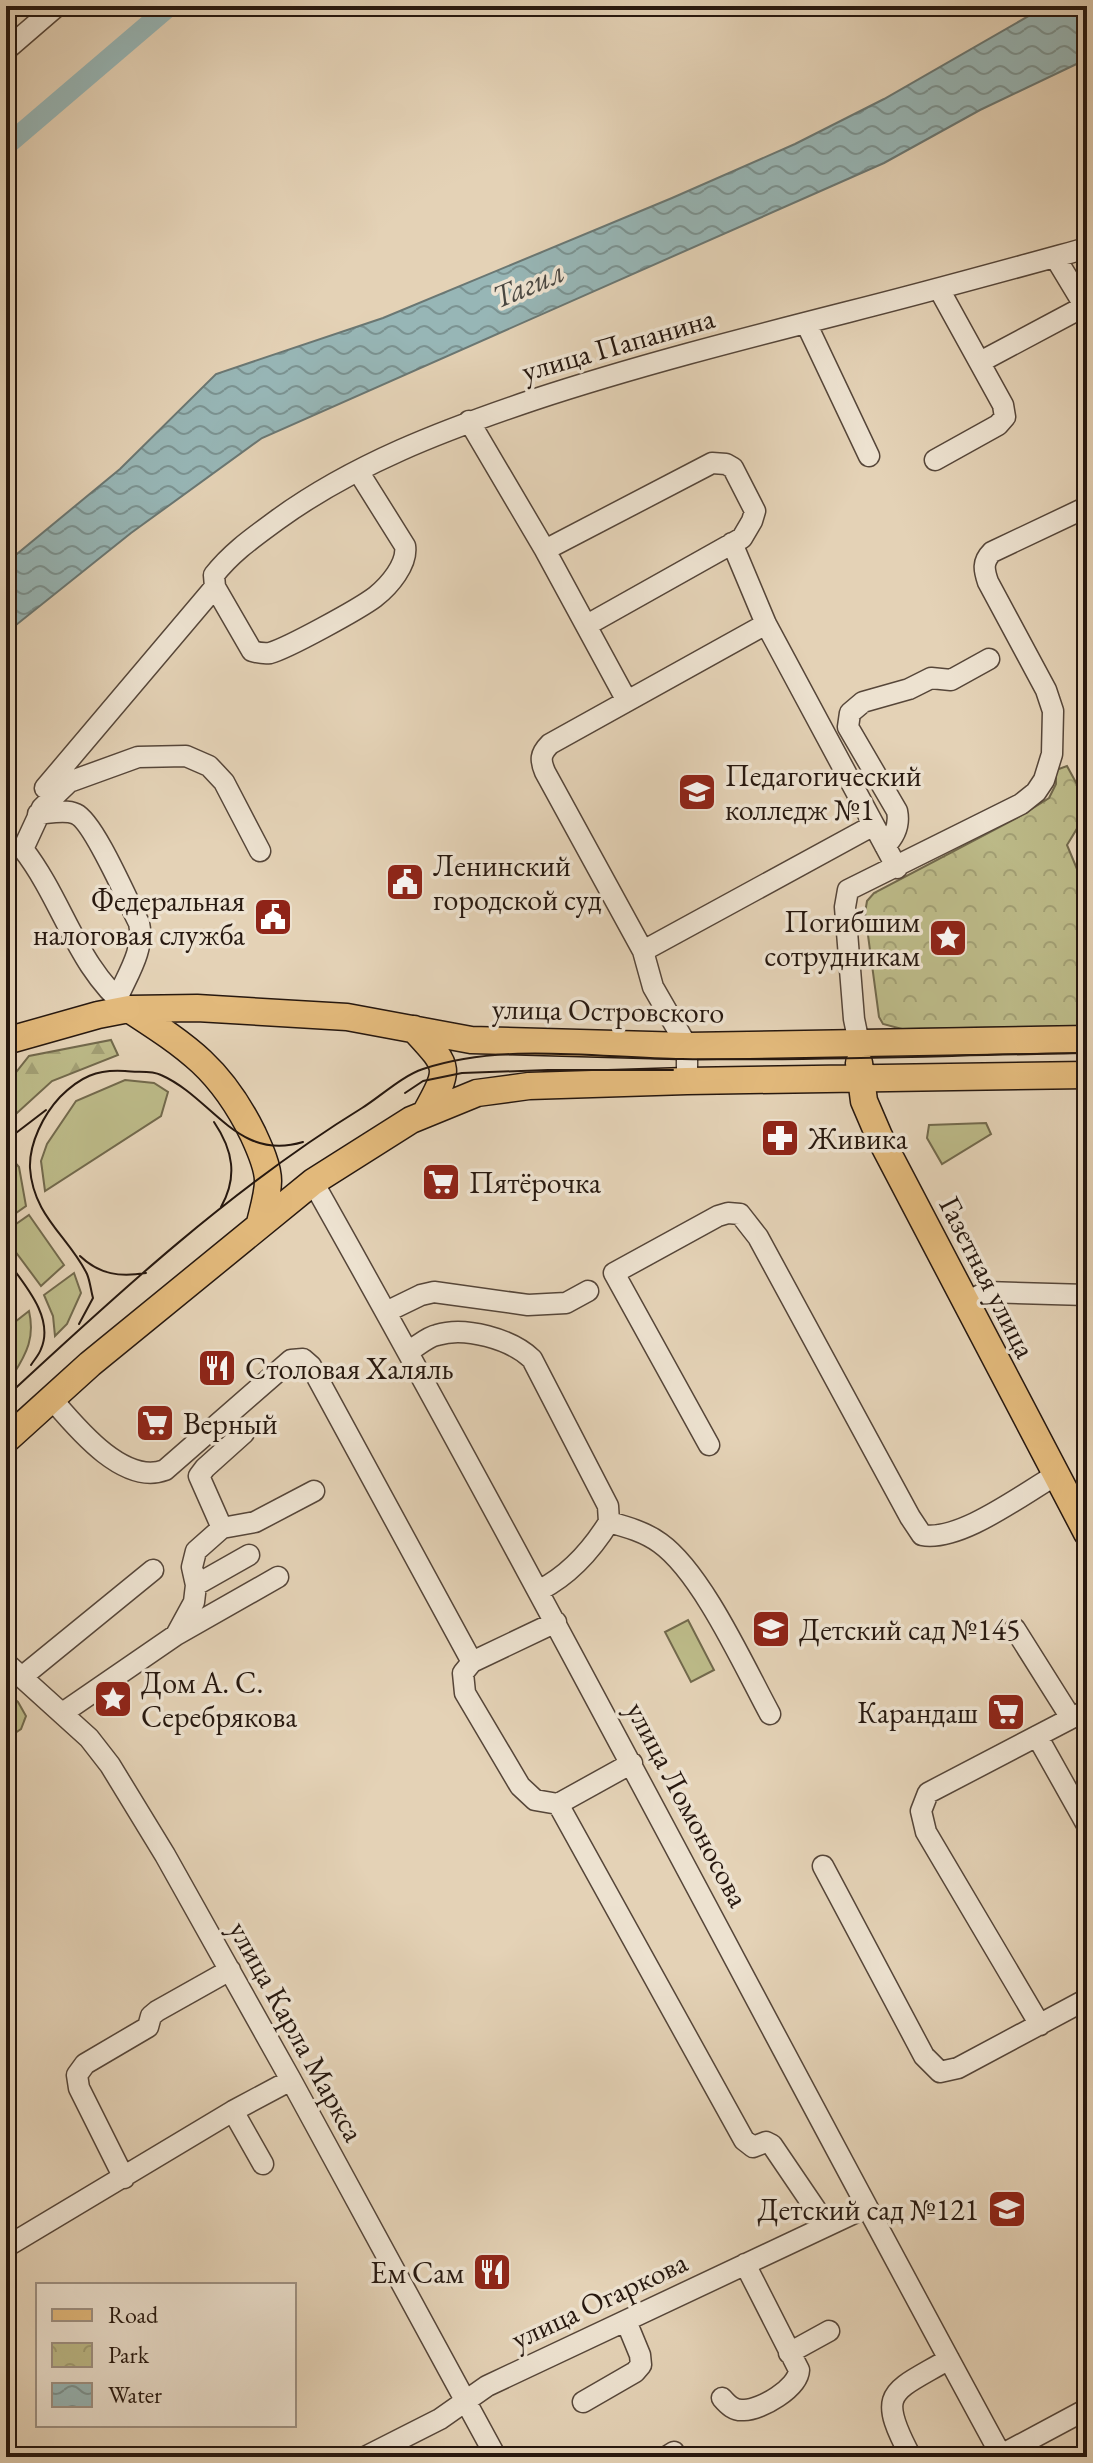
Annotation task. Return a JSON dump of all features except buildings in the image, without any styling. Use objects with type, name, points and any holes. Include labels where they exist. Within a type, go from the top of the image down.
[{"type":"main road","name":"улица Островского","points":[[6,1041],[98,1015],[123,1004],[347,1017],[471,1040],[687,1046],[1087,1039]]},
{"type":"main road","points":[[123,1004],[183,1044],[223,1082],[242,1112],[257,1143],[268,1181],[260,1223]]},
{"type":"main road","points":[[414,1029],[443,1061],[442,1081],[425,1114]]},
{"type":"main road","name":"Газетная улица","points":[[859,1043],[864,1101],[879,1136],[1087,1533]]},
{"type":"main road","points":[[6,1440],[51,1398],[313,1182],[425,1114],[477,1093],[529,1086],[687,1081],[1087,1075]]},
{"type":"street","points":[[6,50],[57,6]]},
{"type":"street","name":"улица Папанина","points":[[36,818],[29,812],[30,806],[215,587],[214,575],[232,554],[322,488],[469,421],[580,384],[1087,248]]},
{"type":"street","points":[[980,362],[1086,308],[1055,257]]},
{"type":"street","points":[[935,460],[998,425],[1005,417],[1003,405],[939,289]]},
{"type":"street","points":[[806,323],[869,456]]},
{"type":"street","points":[[469,421],[545,550],[627,701]]},
{"type":"street","points":[[545,550],[712,463],[733,468],[755,511],[742,538],[587,625]]},
{"type":"street","points":[[215,587],[246,644],[252,651],[262,654],[281,649],[376,596],[407,555],[405,546],[358,471]]},
{"type":"street","points":[[859,1043],[854,1019],[845,907],[848,890],[1021,804],[1036,792],[1044,780],[1052,754],[1053,711],[1046,690],[988,582],[984,568],[987,558],[992,552],[1087,507]]},
{"type":"street","points":[[732,543],[766,624],[897,868]]},
{"type":"street","points":[[687,1081],[687,1046],[653,987],[643,951],[541,761],[542,753],[550,744],[766,624]]},
{"type":"street","points":[[885,846],[896,831],[897,811],[848,727],[850,713],[863,702],[909,689],[931,678],[951,680],[989,659]]},
{"type":"street","points":[[123,1004],[89,968],[43,875],[23,849],[36,818],[69,782],[138,757],[186,756],[209,766],[224,782],[260,851]]},
{"type":"street","points":[[36,818],[66,812],[78,815],[92,830],[139,923],[142,936],[123,1004]]},
{"type":"street","points":[[643,951],[874,825]]},
{"type":"street","name":"улица Ломоносова","points":[[313,1182],[540,1590],[865,2208],[1002,2456]]},
{"type":"street","points":[[709,1445],[614,1273],[718,1216],[740,1214],[758,1237],[922,1535],[937,1537],[958,1532],[1056,1475]]},
{"type":"street","points":[[386,1312],[434,1292],[528,1305],[566,1303],[588,1291]]},
{"type":"street","points":[[965,1303],[986,1292],[1087,1295]]},
{"type":"street","points":[[409,1351],[438,1334],[476,1334],[500,1339],[521,1349],[532,1359],[608,1506],[609,1522],[598,1540],[562,1579],[540,1590]]},
{"type":"street","points":[[51,1398],[81,1433],[115,1460],[144,1474],[155,1474],[165,1470],[291,1360],[303,1359],[311,1366],[472,1662]]},
{"type":"street","points":[[222,1528],[199,1476],[244,1433]]},
{"type":"street","points":[[176,1635],[194,1602],[196,1585],[192,1567],[196,1551],[222,1528],[255,1522],[314,1491]]},
{"type":"street","points":[[609,1522],[633,1528],[660,1542],[679,1560],[699,1586],[770,1714]]},
{"type":"street","points":[[196,1585],[249,1555]]},
{"type":"street","points":[[23,1676],[153,1570]]},
{"type":"street","points":[[64,1712],[176,1635],[278,1577]]},
{"type":"street","points":[[556,1622],[472,1662],[463,1673],[465,1693],[520,1786],[535,1800],[558,1804],[632,1763]]},
{"type":"street","points":[[1015,1629],[1079,1714],[928,1793],[921,1811],[926,1832],[1040,2025]]},
{"type":"street","name":"улица Карла Маркса","points":[[6,1663],[64,1712],[110,1765],[230,1970],[496,2457]]},
{"type":"street","points":[[1037,1736],[1087,1825]]},
{"type":"street","points":[[558,1804],[744,2140],[753,2147],[766,2142],[772,2145],[827,2226]]},
{"type":"street","points":[[823,1866],[931,2066],[940,2072],[949,2072],[1087,1999]]},
{"type":"street","points":[[124,2178],[79,2088],[77,2075],[85,2064],[145,2030],[151,2016],[157,2011],[230,1970]]},
{"type":"street","points":[[6,2247],[233,2111],[291,2080]]},
{"type":"street","points":[[233,2111],[263,2164]]},
{"type":"street","name":"улица Огаркова","points":[[365,2457],[440,2419],[487,2386],[865,2208]]},
{"type":"street","points":[[722,2398],[732,2408],[742,2411],[756,2408],[791,2387],[798,2379],[799,2370],[745,2264]]},
{"type":"street","points":[[583,2402],[635,2372],[641,2365],[626,2321]]},
{"type":"street","points":[[789,2353],[829,2331]]},
{"type":"street","points":[[911,2457],[893,2422],[892,2398],[898,2389],[949,2359]]},
{"type":"street","points":[[1002,2456],[1086,2411]]},
{"type":"green space","points":[[1067,766],[1085,806],[1081,821],[1067,845],[1087,893],[1087,1026],[902,1029],[883,1024],[879,1017],[865,913],[867,901],[874,893],[1049,798],[1056,784],[1056,770]]},
{"type":"green space","points":[[111,1040],[118,1055],[52,1081],[6,1123],[6,1085],[29,1056]]},
{"type":"green space","points":[[125,1080],[154,1083],[168,1092],[161,1116],[45,1191],[41,1161],[47,1144],[76,1101]]},
{"type":"green space","points":[[986,1123],[991,1134],[942,1164],[927,1138],[929,1125]]},
{"type":"green space","points":[[11,1158],[19,1167],[26,1206],[6,1220],[6,1168]]},
{"type":"green space","points":[[29,1215],[64,1265],[41,1286],[6,1239],[6,1231]]},
{"type":"green space","points":[[74,1273],[81,1293],[67,1324],[55,1336],[53,1316],[44,1295]]},
{"type":"green space","points":[[29,1311],[31,1329],[28,1344],[13,1375],[6,1377],[6,1329]]},
{"type":"green space","points":[[688,1620],[714,1670],[691,1682],[665,1632]]},
{"type":"green space","points":[[6,1692],[18,1702],[26,1716],[21,1729],[6,1739]]},
{"type":"water","name":"Тагил","points":[[1046,6],[1087,6],[1087,59],[980,110],[884,163],[262,438],[131,533],[6,633],[6,563],[120,469],[216,374],[383,318],[795,144],[884,99]]},
{"type":"waterway","points":[[6,146],[170,6]]},
{"type":"tram line","points":[[6,1397],[133,1281],[221,1207],[314,1139],[399,1081],[423,1069],[454,1061],[519,1054],[834,1059],[1087,1053]]},
{"type":"tram line","points":[[405,1093],[423,1081],[462,1073],[673,1070]]},
{"type":"tram line","points":[[79,1324],[93,1298],[88,1277],[38,1200],[30,1168],[32,1149],[43,1120],[67,1090],[82,1079],[106,1071],[157,1073],[179,1085],[243,1136],[280,1146],[303,1142]]},
{"type":"tram line","points":[[6,1147],[12,1136],[46,1110]]},
{"type":"tram line","points":[[214,1122],[226,1143],[231,1164],[230,1185],[221,1207]]},
{"type":"tram line","points":[[80,1256],[103,1271],[128,1275],[146,1273]]},
{"type":"tram line","points":[[6,1259],[35,1301],[44,1325],[41,1349],[31,1365]]},
{"type":"place","name":"Педагогический колледж №1","points":[[697,792]]},
{"type":"place","name":"Ленинский городской суд","points":[[405,882]]},
{"type":"place","name":"Федеральная налоговая служба","points":[[273,917]]},
{"type":"place","name":"Погибшим сотрудникам","points":[[948,938]]},
{"type":"place","name":"Живика","points":[[780,1138]]},
{"type":"place","name":"Пятёрочка","points":[[441,1182]]},
{"type":"place","name":"Столовая Халяль","points":[[217,1368]]},
{"type":"place","name":"Верный","points":[[155,1423]]},
{"type":"place","name":"Детский сад №145","points":[[771,1629]]},
{"type":"place","name":"Дом А. С. Серебрякова","points":[[113,1699]]},
{"type":"place","name":"Карандаш","points":[[1006,1712]]},
{"type":"place","name":"Детский сад №121","points":[[1007,2209]]},
{"type":"place","name":"Ем Сам","points":[[492,2272]]}]
